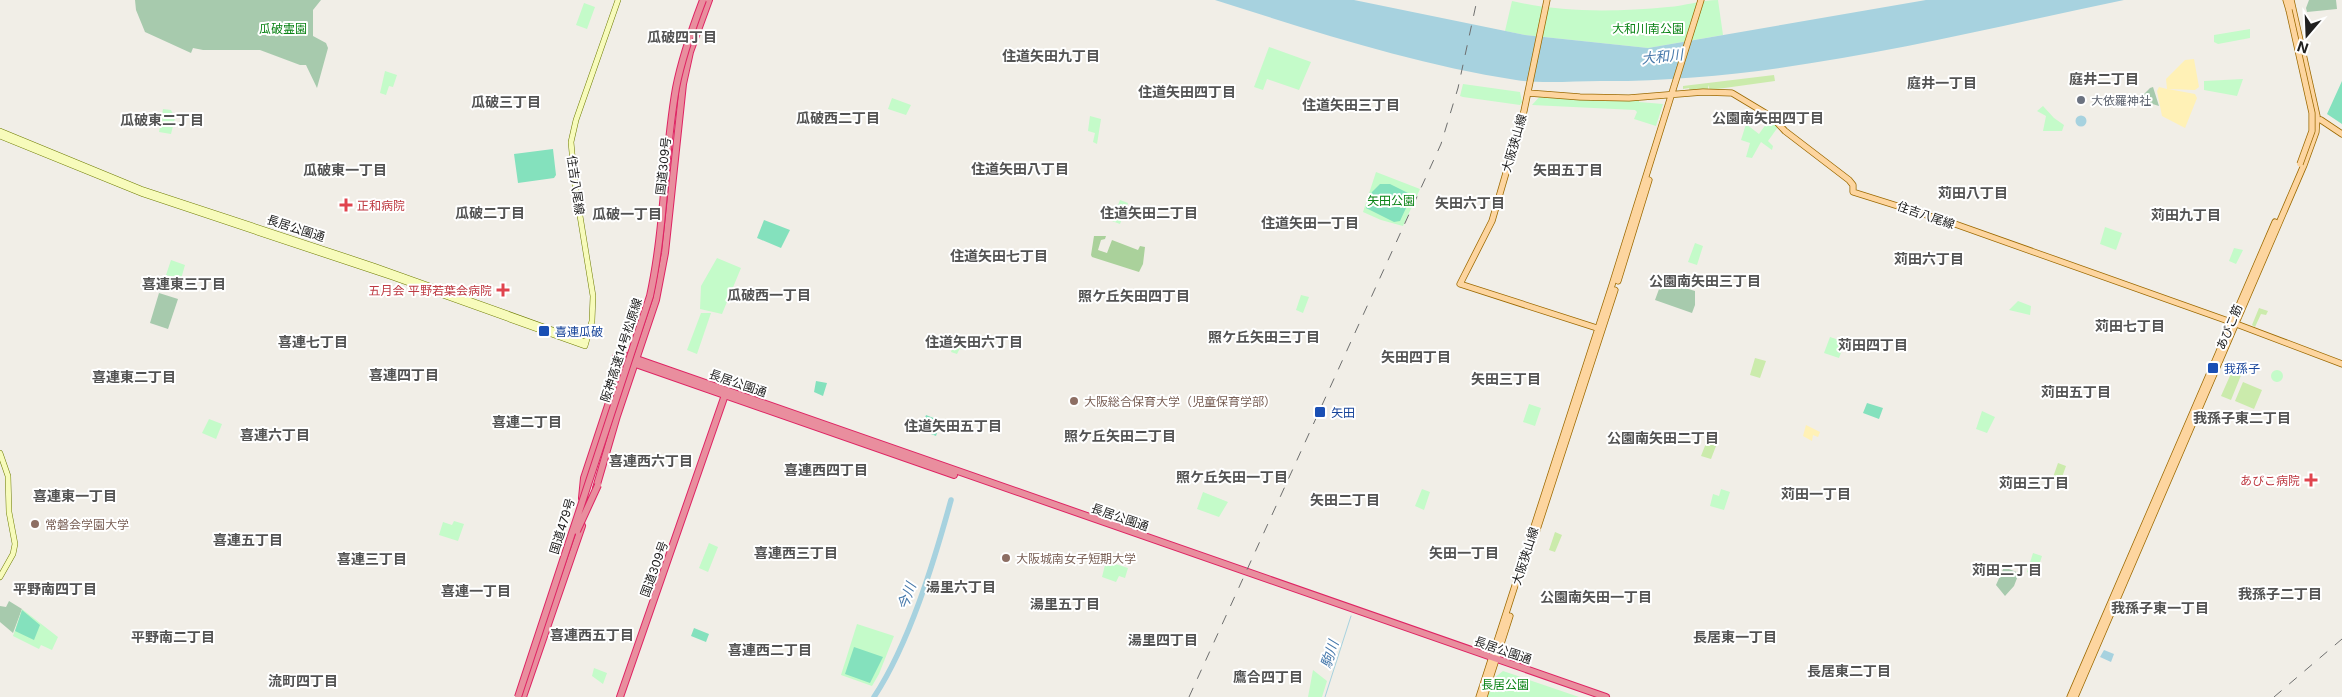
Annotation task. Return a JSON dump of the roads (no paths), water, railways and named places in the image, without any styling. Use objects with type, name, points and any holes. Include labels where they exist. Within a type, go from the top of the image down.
[{"type":"highway","name":"国道309号","points":[[626,362],[654,266],[671,121],[680,66],[702,0]]},
{"type":"highway","name":"阪神高速14号松原線","points":[[518,697],[650,296],[657,259],[676,89],[687,44],[702,0]]},
{"type":"highway","name":"国道309号","points":[[636,362],[652,318],[663,268],[685,74],[690,52],[708,0]]},
{"type":"highway","name":"阪神高速14号松原線","points":[[523,697],[653,297],[661,260],[680,89],[691,45],[708,0]]},
{"type":"highway","points":[[582,498],[584,478],[621,366],[621,361],[616,357]]},
{"type":"highway","name":"長居公園通","points":[[626,362],[636,362],[1493,660],[1606,697]]},
{"type":"highway","points":[[575,523],[585,483],[626,362]]},
{"type":"highway","name":"国道479号","points":[[518,697],[626,362]]},
{"type":"highway","name":"国道479号","points":[[523,697],[597,484],[617,416],[636,362]]},
{"type":"highway","points":[[577,532],[598,485],[633,373]]},
{"type":"highway","name":"国道309号","points":[[620,697],[726,393]]},
{"type":"highway","name":"長居公園通","points":[[1493,660],[1593,697]]},
{"type":"main road","name":"住吉八尾線","points":[[586,344],[592,321],[592,296],[574,179],[571,142],[576,120],[618,0]]},
{"type":"main road","name":"大阪狭山線","points":[[1547,0],[1544,7],[1528,92],[1492,221],[1460,284],[1600,329]]},
{"type":"main road","name":"大阪狭山線","points":[[1479,697],[1493,660],[1600,329],[1703,0]]},
{"type":"main road","name":"あびこ筋","points":[[2070,697],[2302,165],[2312,131],[2312,113],[2289,4]]},
{"type":"main road","name":"住吉八尾線","points":[[1528,92],[1580,98],[1673,97],[1703,92],[1736,95],[1772,117],[1785,131],[1848,180],[1853,185],[1852,192],[1902,206],[2233,322],[2342,364]]},
{"type":"main road","points":[[2322,120],[2342,134]]},
{"type":"main road","name":"長居公園通","points":[[0,131],[40,150]]},
{"type":"main road","name":"長居公園通","points":[[0,136],[142,189],[374,266],[586,344]]},
{"type":"main road","points":[[1634,222],[1632,211],[1643,177]]},
{"type":"main road","points":[[1634,222],[1651,181]]},
{"type":"main road","name":"あびこ筋","points":[[2075,697],[2233,322]]},
{"type":"main road","points":[[0,453],[8,476],[9,512],[15,544],[13,554],[0,577]]},
{"type":"main road","name":"大阪狭山線","points":[[1484,697],[1493,660]]},
{"type":"water","name":"大和川","points":[[1215,0],[1354,0],[1525,35],[1648,48],[1926,0],[2124,0],[1929,42],[1798,65],[1732,74],[1666,79],[1547,82],[1516,80],[1402,56],[1326,35]]},
{"type":"water","points":[[2079,116],[2083,116],[2086,121],[2085,125],[2079,126],[2076,123],[2076,119]]},
{"type":"water","points":[[2104,650],[2114,654],[2111,662],[2100,657]]},
{"type":"waterway","name":"今川","points":[[874,697],[887,676],[909,628],[937,549],[951,500]]},
{"type":"waterway","name":"駒川","points":[[1325,697],[1351,616]]},
{"type":"railway","points":[[1189,697],[1441,144],[1458,88],[1477,0]]},
{"type":"railway","points":[[2274,697],[2342,639]]},
{"type":"place","name":"大依羅神社","points":[[2081,100]]},
{"type":"place","name":"正和病院","points":[[346,205]]},
{"type":"place","name":"五月会 平野若葉会病院","points":[[503,290]]},
{"type":"place","name":"喜連瓜破","points":[[544,331]]},
{"type":"place","name":"我孫子","points":[[2213,368]]},
{"type":"place","name":"大阪総合保育大学（児童保育学部）","points":[[1074,401]]},
{"type":"place","name":"矢田","points":[[1320,412]]},
{"type":"place","name":"あびこ病院","points":[[2311,480]]},
{"type":"place","name":"常磐会学園大学","points":[[35,524]]},
{"type":"place","name":"大阪城南女子短期大学","points":[[1006,558]]},
{"type":"district","name":"瓜破四丁目","points":[[682,36]]},
{"type":"district","name":"住道矢田九丁目","points":[[1051,55]]},
{"type":"district","name":"庭井二丁目","points":[[2104,78]]},
{"type":"district","name":"庭井一丁目","points":[[1942,82]]},
{"type":"district","name":"住道矢田四丁目","points":[[1187,91]]},
{"type":"district","name":"瓜破三丁目","points":[[506,101]]},
{"type":"district","name":"住道矢田三丁目","points":[[1351,104]]},
{"type":"district","name":"瓜破西二丁目","points":[[838,117]]},
{"type":"district","name":"公園南矢田四丁目","points":[[1768,117]]},
{"type":"district","name":"瓜破東二丁目","points":[[162,119]]},
{"type":"district","name":"住道矢田八丁目","points":[[1020,168]]},
{"type":"district","name":"瓜破東一丁目","points":[[345,169]]},
{"type":"district","name":"矢田五丁目","points":[[1568,169]]},
{"type":"district","name":"苅田八丁目","points":[[1973,192]]},
{"type":"district","name":"矢田六丁目","points":[[1470,202]]},
{"type":"district","name":"瓜破二丁目","points":[[490,212]]},
{"type":"district","name":"住道矢田二丁目","points":[[1149,212]]},
{"type":"district","name":"瓜破一丁目","points":[[627,213]]},
{"type":"district","name":"苅田九丁目","points":[[2186,214]]},
{"type":"district","name":"住道矢田一丁目","points":[[1310,222]]},
{"type":"district","name":"住道矢田七丁目","points":[[999,255]]},
{"type":"district","name":"苅田六丁目","points":[[1929,258]]},
{"type":"district","name":"公園南矢田三丁目","points":[[1705,280]]},
{"type":"district","name":"喜連東三丁目","points":[[184,283]]},
{"type":"district","name":"瓜破西一丁目","points":[[769,294]]},
{"type":"district","name":"照ケ丘矢田四丁目","points":[[1134,295]]},
{"type":"district","name":"苅田七丁目","points":[[2130,325]]},
{"type":"district","name":"照ケ丘矢田三丁目","points":[[1264,336]]},
{"type":"district","name":"喜連七丁目","points":[[313,341]]},
{"type":"district","name":"住道矢田六丁目","points":[[974,341]]},
{"type":"district","name":"苅田四丁目","points":[[1873,344]]},
{"type":"district","name":"矢田四丁目","points":[[1416,356]]},
{"type":"district","name":"喜連四丁目","points":[[404,374]]},
{"type":"district","name":"喜連東二丁目","points":[[134,376]]},
{"type":"district","name":"矢田三丁目","points":[[1506,378]]},
{"type":"district","name":"苅田五丁目","points":[[2076,391]]},
{"type":"district","name":"我孫子東二丁目","points":[[2242,417]]},
{"type":"district","name":"喜連二丁目","points":[[527,421]]},
{"type":"district","name":"住道矢田五丁目","points":[[953,425]]},
{"type":"district","name":"喜連六丁目","points":[[275,434]]},
{"type":"district","name":"照ケ丘矢田二丁目","points":[[1120,435]]},
{"type":"district","name":"公園南矢田二丁目","points":[[1663,437]]},
{"type":"district","name":"喜連西六丁目","points":[[651,460]]},
{"type":"district","name":"喜連西四丁目","points":[[826,469]]},
{"type":"district","name":"照ケ丘矢田一丁目","points":[[1232,476]]},
{"type":"district","name":"苅田三丁目","points":[[2034,482]]},
{"type":"district","name":"苅田一丁目","points":[[1816,493]]},
{"type":"district","name":"喜連東一丁目","points":[[75,495]]},
{"type":"district","name":"矢田二丁目","points":[[1345,499]]},
{"type":"district","name":"喜連五丁目","points":[[248,539]]},
{"type":"district","name":"喜連西三丁目","points":[[796,552]]},
{"type":"district","name":"矢田一丁目","points":[[1464,552]]},
{"type":"district","name":"喜連三丁目","points":[[372,558]]},
{"type":"district","name":"苅田二丁目","points":[[2007,569]]},
{"type":"district","name":"湯里六丁目","points":[[961,586]]},
{"type":"district","name":"平野南四丁目","points":[[55,588]]},
{"type":"district","name":"喜連一丁目","points":[[476,590]]},
{"type":"district","name":"我孫子二丁目","points":[[2280,593]]},
{"type":"district","name":"公園南矢田一丁目","points":[[1596,596]]},
{"type":"district","name":"湯里五丁目","points":[[1065,603]]},
{"type":"district","name":"我孫子東一丁目","points":[[2160,607]]},
{"type":"district","name":"喜連西五丁目","points":[[592,634]]},
{"type":"district","name":"平野南二丁目","points":[[173,636]]},
{"type":"district","name":"長居東一丁目","points":[[1735,636]]},
{"type":"district","name":"湯里四丁目","points":[[1163,639]]},
{"type":"district","name":"喜連西二丁目","points":[[770,649]]},
{"type":"district","name":"長居東二丁目","points":[[1849,670]]},
{"type":"district","name":"鷹合四丁目","points":[[1268,676]]},
{"type":"district","name":"流町四丁目","points":[[303,680]]},
{"type":"park label","name":"瓜破霊園","points":[[283,28]]},
{"type":"park label","name":"大和川南公園","points":[[1648,28]]},
{"type":"park label","name":"矢田公園","points":[[1391,200]]},
{"type":"park label","name":"長居公園","points":[[1505,684]]}]
